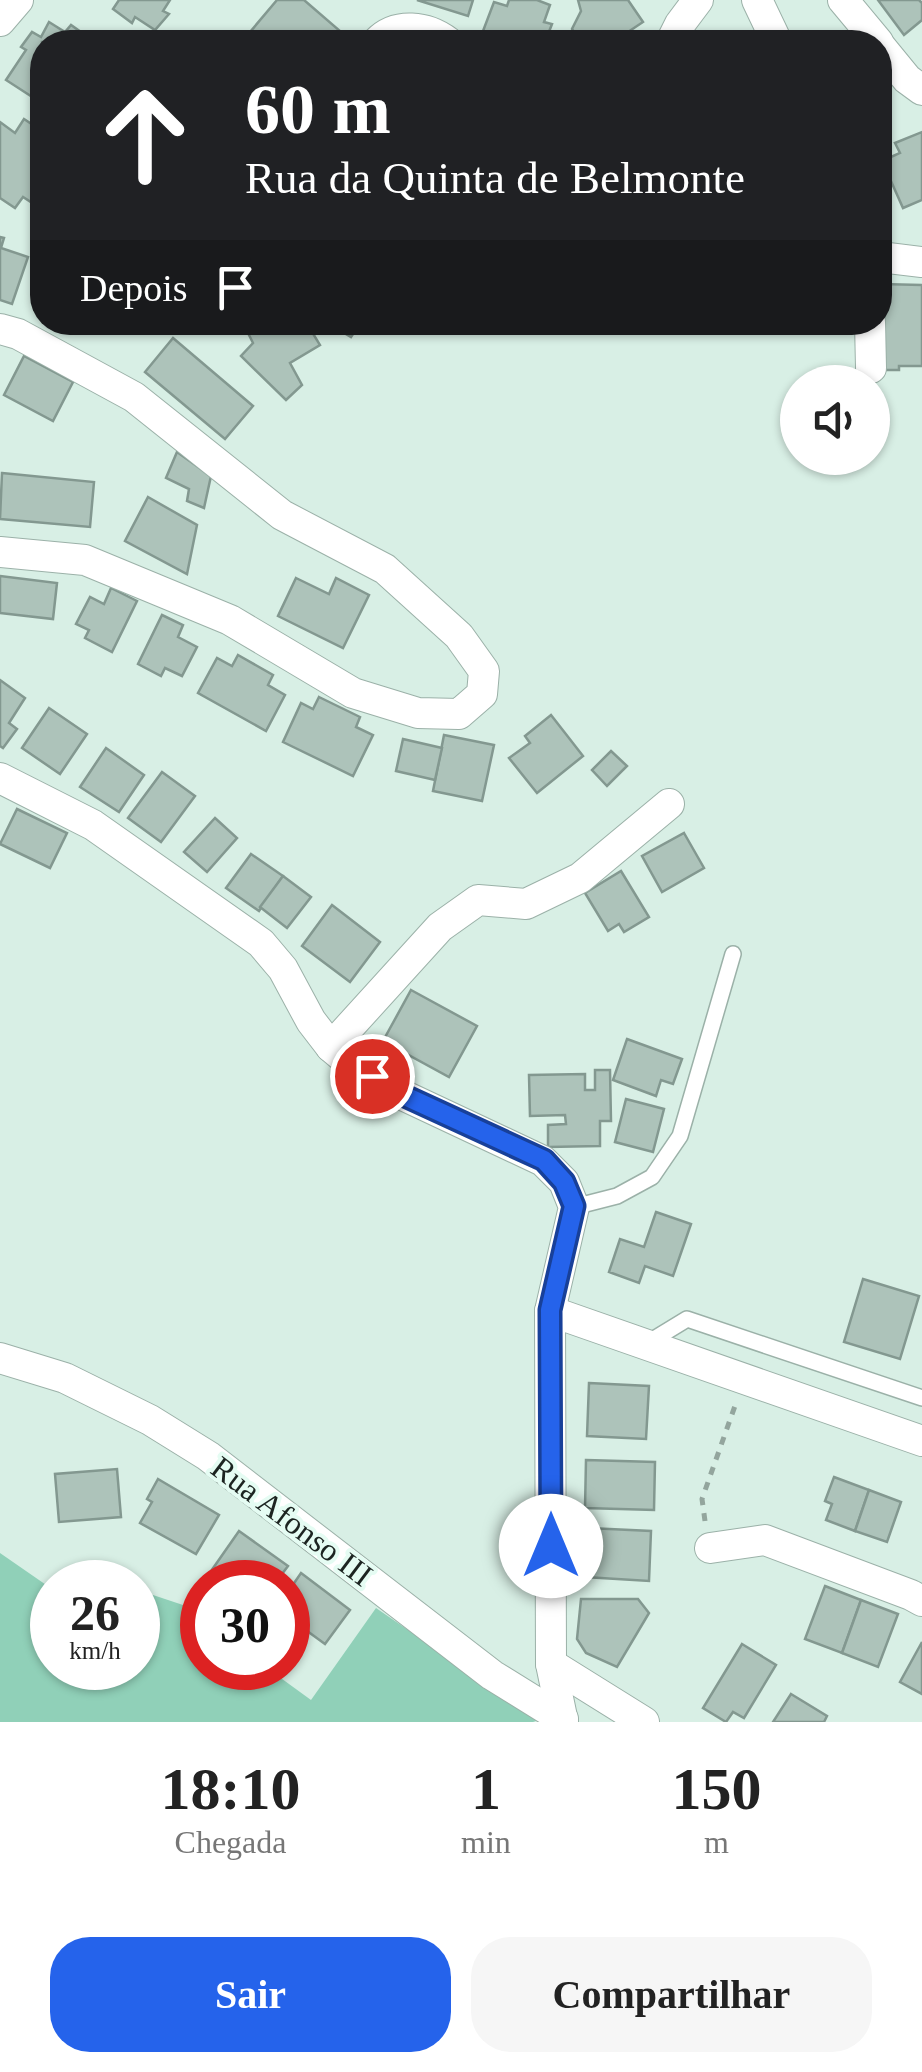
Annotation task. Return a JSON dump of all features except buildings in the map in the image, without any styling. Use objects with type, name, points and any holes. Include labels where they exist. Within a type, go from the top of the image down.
[{"type":"street","points":[[0,21],[18,0]]},
{"type":"street","points":[[677,30],[698,0]]},
{"type":"street","points":[[757,0],[771,30]]},
{"type":"street","points":[[843,0],[868,30]]},
{"type":"street","points":[[394,30],[421,30]]},
{"type":"street","points":[[892,60],[922,90]]},
{"type":"street","points":[[892,259],[922,262]]},
{"type":"street","points":[[0,552],[86,560],[230,620],[353,693],[418,713],[460,714],[482,694],[484,670],[460,636],[386,568],[282,514],[134,397],[9,332]]},
{"type":"street","points":[[870,335],[871,365]]},
{"type":"street","points":[[0,778],[93,824],[261,943],[283,969],[310,1021],[350,1063],[392,1090],[544,1160],[564,1182],[574,1206],[550,1310],[551,1664],[563,1721]]},
{"type":"street","points":[[331,1047],[440,926],[478,900],[526,904],[580,878],[669,804]]},
{"type":"street","points":[[550,1310],[922,1441]]},
{"type":"street","name":"Rua Afonso III","points":[[0,1358],[64,1378],[150,1420],[208,1456],[492,1674],[563,1721]]},
{"type":"street","points":[[710,1548],[765,1540],[922,1601]]},
{"type":"street","points":[[551,1664],[644,1722]]},
{"type":"lane","points":[[574,1206],[616,1196],[652,1178],[680,1136],[732,954]]},
{"type":"lane","points":[[645,1345],[687,1319],[922,1398]]},
{"type":"path","points":[[710,1548],[702,1499],[744,1380]]},
{"type":"green space","points":[[0,1553],[30,1574],[30,1690],[160,1690],[160,1597],[180,1604],[180,1690],[297,1690],[311,1700],[376,1608],[539,1720],[533,1722],[0,1722]]},
{"type":"route","points":[[372,1076],[392,1090],[544,1160],[564,1182],[574,1206],[550,1310],[551,1546]]}]
